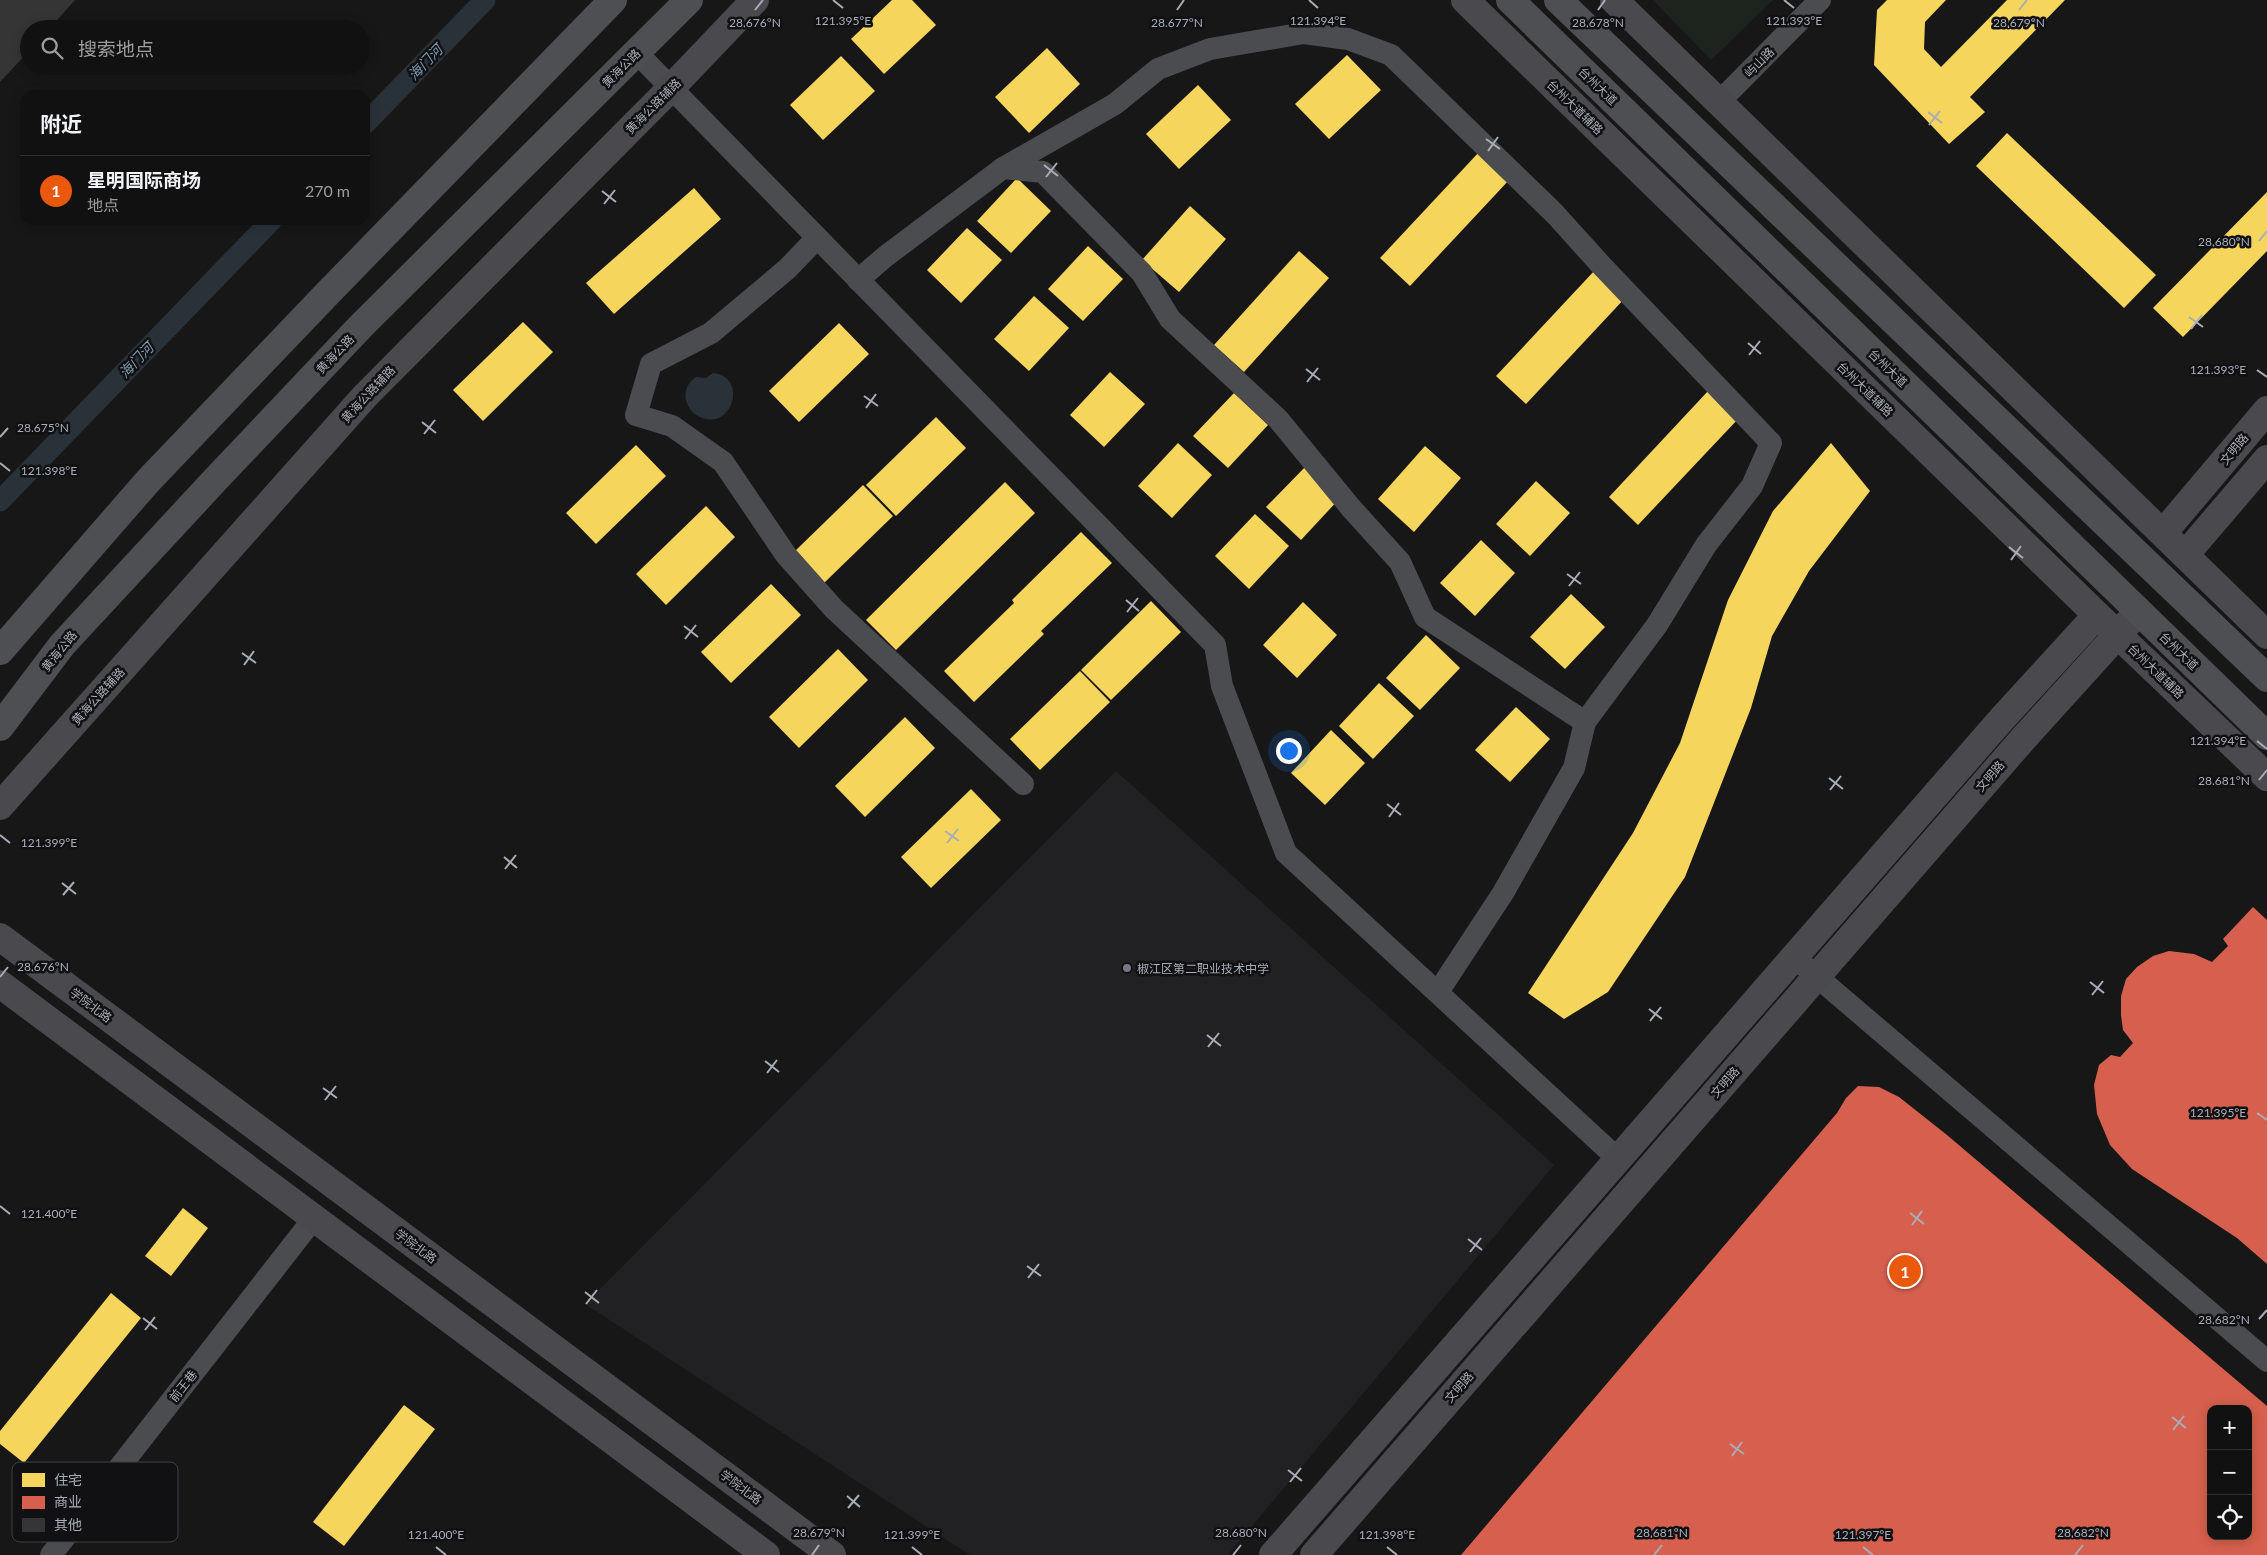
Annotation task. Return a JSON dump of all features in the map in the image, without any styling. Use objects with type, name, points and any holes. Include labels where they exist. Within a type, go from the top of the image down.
[{"type":"main road","points":[[0,651],[148,481],[332,288],[613,0]]},
{"type":"main road","name":"黄海公路","points":[[0,727],[62,645],[215,480],[361,326],[689,0]]},
{"type":"main road","name":"黄海公路辅路","points":[[0,806],[365,396],[672,88],[756,0]]},
{"type":"main road","name":"台州大道辅路","points":[[1465,0],[2096,614],[2267,777]]},
{"type":"main road","name":"台州大道","points":[[1510,0],[2267,736]]},
{"type":"main road","points":[[1558,0],[2267,678]]},
{"type":"main road","points":[[1614,0],[2267,635]]},
{"type":"main road","name":"文明路","points":[[2163,533],[2267,410]]},
{"type":"main road","points":[[2185,555],[2267,459]]},
{"type":"main road","points":[[2217,470],[2213,482],[2217,490],[2228,493],[2240,491]]},
{"type":"main road","name":"文明路","points":[[1314,1555],[2022,740],[2138,612]]},
{"type":"main road","points":[[1273,1555],[2000,721],[2096,614]]},
{"type":"main road","points":[[2000,721],[2013,716],[2021,718],[2024,725],[2022,740]]},
{"type":"main road","name":"学院北路","points":[[0,937],[832,1555]]},
{"type":"main road","points":[[0,984],[766,1555]]},
{"type":"street","name":"屿山路","points":[[1719,102],[1820,0]]},
{"type":"street","points":[[858,280],[886,256],[1003,168],[1115,104],[1158,69],[1210,49],[1304,33],[1348,39],[1391,55],[1456,116],[1555,214],[1601,265],[1771,443],[1752,486],[1706,545],[1657,625],[1585,722],[1574,768],[1503,893],[1438,992]]},
{"type":"street","points":[[637,53],[1215,645],[1222,686],[1286,853],[1618,1159]]},
{"type":"street","points":[[1003,168],[1043,172],[1142,273],[1170,319],[1278,419],[1351,508],[1400,562],[1425,617],[1585,722]]},
{"type":"street","points":[[817,238],[786,268],[711,333],[651,364],[636,415],[672,426],[723,462],[786,555],[834,609],[1023,784]]},
{"type":"street","points":[[1795,958],[2267,1361]]},
{"type":"street","name":"前王巷","points":[[124,1462],[314,1218]]},
{"type":"street","name":"前王巷","points":[[51,1555],[61,1542]]},
{"type":"shaded area","points":[[1653,0],[1773,0],[1711,60]]},
{"type":"shaded area","points":[[713,373],[724,377],[731,384],[733,393],[728,411],[721,417],[711,420],[700,417],[689,408],[686,390],[696,377],[706,378]]},
{"type":"shaded area","name":"椒江区第二职业技术中学","points":[[1116,771],[1554,1165],[1228,1555],[970,1555],[585,1304]]},
{"type":"building: 住宅","points":[[892,0],[912,0],[936,25],[884,74],[851,39]]},
{"type":"building: 住宅","points":[[1887,0],[1946,0],[1925,22],[1924,49],[1941,67],[2007,0],[2065,0],[1970,97],[1985,112],[1949,144],[1874,65],[1877,10]]},
{"type":"building: 住宅","points":[[1047,48],[1080,84],[1029,133],[995,97]]},
{"type":"building: 住宅","points":[[1347,55],[1381,90],[1329,139],[1295,104]]},
{"type":"building: 住宅","points":[[841,56],[875,91],[823,140],[790,105]]},
{"type":"building: 住宅","points":[[1198,85],[1231,120],[1179,169],[1146,134]]},
{"type":"building: 住宅","points":[[2007,133],[2156,275],[2124,308],[1976,166]]},
{"type":"building: 住宅","points":[[1480,151],[1510,179],[1410,286],[1380,258]]},
{"type":"building: 住宅","points":[[1017,178],[1051,211],[1011,253],[977,221]]},
{"type":"building: 住宅","points":[[694,188],[721,219],[614,314],[586,283]]},
{"type":"building: 住宅","points":[[2267,192],[2267,251],[2183,337],[2153,308]]},
{"type":"building: 住宅","points":[[1190,206],[1226,239],[1179,292],[1142,260]]},
{"type":"building: 住宅","points":[[967,228],[1002,260],[961,303],[927,270]]},
{"type":"building: 住宅","points":[[1088,246],[1123,279],[1083,321],[1048,289]]},
{"type":"building: 住宅","points":[[1299,251],[1329,278],[1244,372],[1214,345]]},
{"type":"building: 住宅","points":[[1596,269],[1626,297],[1526,404],[1496,376]]},
{"type":"building: 住宅","points":[[1034,296],[1069,328],[1029,371],[994,339]]},
{"type":"building: 住宅","points":[[523,322],[553,352],[483,421],[453,390]]},
{"type":"building: 住宅","points":[[839,323],[869,354],[799,422],[769,391]]},
{"type":"building: 住宅","points":[[1110,372],[1145,404],[1104,447],[1070,415]]},
{"type":"building: 住宅","points":[[1709,390],[1739,418],[1638,525],[1609,497]]},
{"type":"building: 住宅","points":[[1234,393],[1268,425],[1228,468],[1193,436]]},
{"type":"building: 住宅","points":[[936,417],[966,448],[896,516],[866,485]]},
{"type":"building: 住宅","points":[[1178,443],[1212,475],[1172,518],[1138,486]]},
{"type":"building: 住宅","points":[[1831,443],[1870,491],[1809,571],[1772,636],[1751,708],[1685,877],[1608,992],[1564,1019],[1528,993],[1633,833],[1680,743],[1728,600],[1773,511]]},
{"type":"building: 住宅","points":[[636,445],[666,476],[596,544],[566,513]]},
{"type":"building: 住宅","points":[[1425,446],[1461,478],[1414,532],[1378,499]]},
{"type":"building: 住宅","points":[[1307,465],[1341,497],[1301,540],[1266,507]]},
{"type":"building: 住宅","points":[[1536,481],[1570,513],[1530,556],[1496,524]]},
{"type":"building: 住宅","points":[[1005,482],[1035,513],[896,650],[866,620]]},
{"type":"building: 住宅","points":[[863,485],[893,516],[823,584],[793,553]]},
{"type":"building: 住宅","points":[[706,506],[735,537],[666,605],[636,574]]},
{"type":"building: 住宅","points":[[1255,514],[1289,546],[1249,589],[1215,556]]},
{"type":"building: 住宅","points":[[1081,532],[1112,563],[1041,631],[1044,634],[974,702],[944,671],[1014,603],[1012,600]]},
{"type":"building: 住宅","points":[[1481,540],[1515,573],[1475,616],[1440,583]]},
{"type":"building: 住宅","points":[[771,584],[801,615],[731,683],[701,652]]},
{"type":"building: 住宅","points":[[1571,594],[1605,627],[1565,669],[1530,637]]},
{"type":"building: 住宅","points":[[1151,601],[1181,632],[1111,700],[1081,670]]},
{"type":"building: 住宅","points":[[1303,602],[1337,635],[1297,678],[1263,645]]},
{"type":"building: 住宅","points":[[1426,635],[1460,668],[1420,710],[1386,678]]},
{"type":"building: 住宅","points":[[838,649],[868,680],[799,748],[769,717]]},
{"type":"building: 住宅","points":[[1080,671],[1110,702],[1040,770],[1010,739]]},
{"type":"building: 住宅","points":[[1379,683],[1414,716],[1373,759],[1339,726]]},
{"type":"building: 住宅","points":[[1516,707],[1550,739],[1510,782],[1475,750]]},
{"type":"building: 住宅","points":[[905,717],[935,748],[865,817],[835,786]]},
{"type":"building: 住宅","points":[[1331,730],[1365,763],[1325,805],[1291,773]]},
{"type":"building: 住宅","points":[[971,789],[1001,820],[931,888],[901,857]]},
{"type":"building: 住宅","points":[[183,1208],[208,1228],[171,1276],[145,1256]]},
{"type":"building: 住宅","points":[[111,1293],[141,1318],[25,1462],[0,1444],[0,1431]]},
{"type":"building: 住宅","points":[[404,1405],[435,1429],[344,1546],[313,1522]]},
{"type":"building: 商业","points":[[2253,907],[2267,920],[2267,1264],[2237,1238],[2132,1169],[2110,1145],[2097,1114],[2094,1085],[2099,1065],[2111,1055],[2120,1057],[2133,1043],[2123,1030],[2121,1015],[2121,996],[2126,979],[2137,967],[2153,956],[2169,951],[2194,954],[2212,962],[2228,946],[2223,939]]},
{"type":"building: 商业","points":[[1858,1086],[1879,1087],[1899,1097],[1947,1135],[2267,1406],[2267,1555],[1461,1555],[1837,1113],[1846,1098]]},
{"type":"building: 其他","points":[[0,0],[75,0],[57,20],[20,20],[20,61],[0,82]]},
{"type":"waterway","name":"海门河","points":[[370,119],[485,0]]},
{"type":"waterway","name":"海门河","points":[[0,501],[267,225]]},
{"type":"place","name":"椒江区第二职业技术中学","points":[[1127,968]]},
{"type":"place","name":"星明国际商场","points":[[1905,1271]]}]
